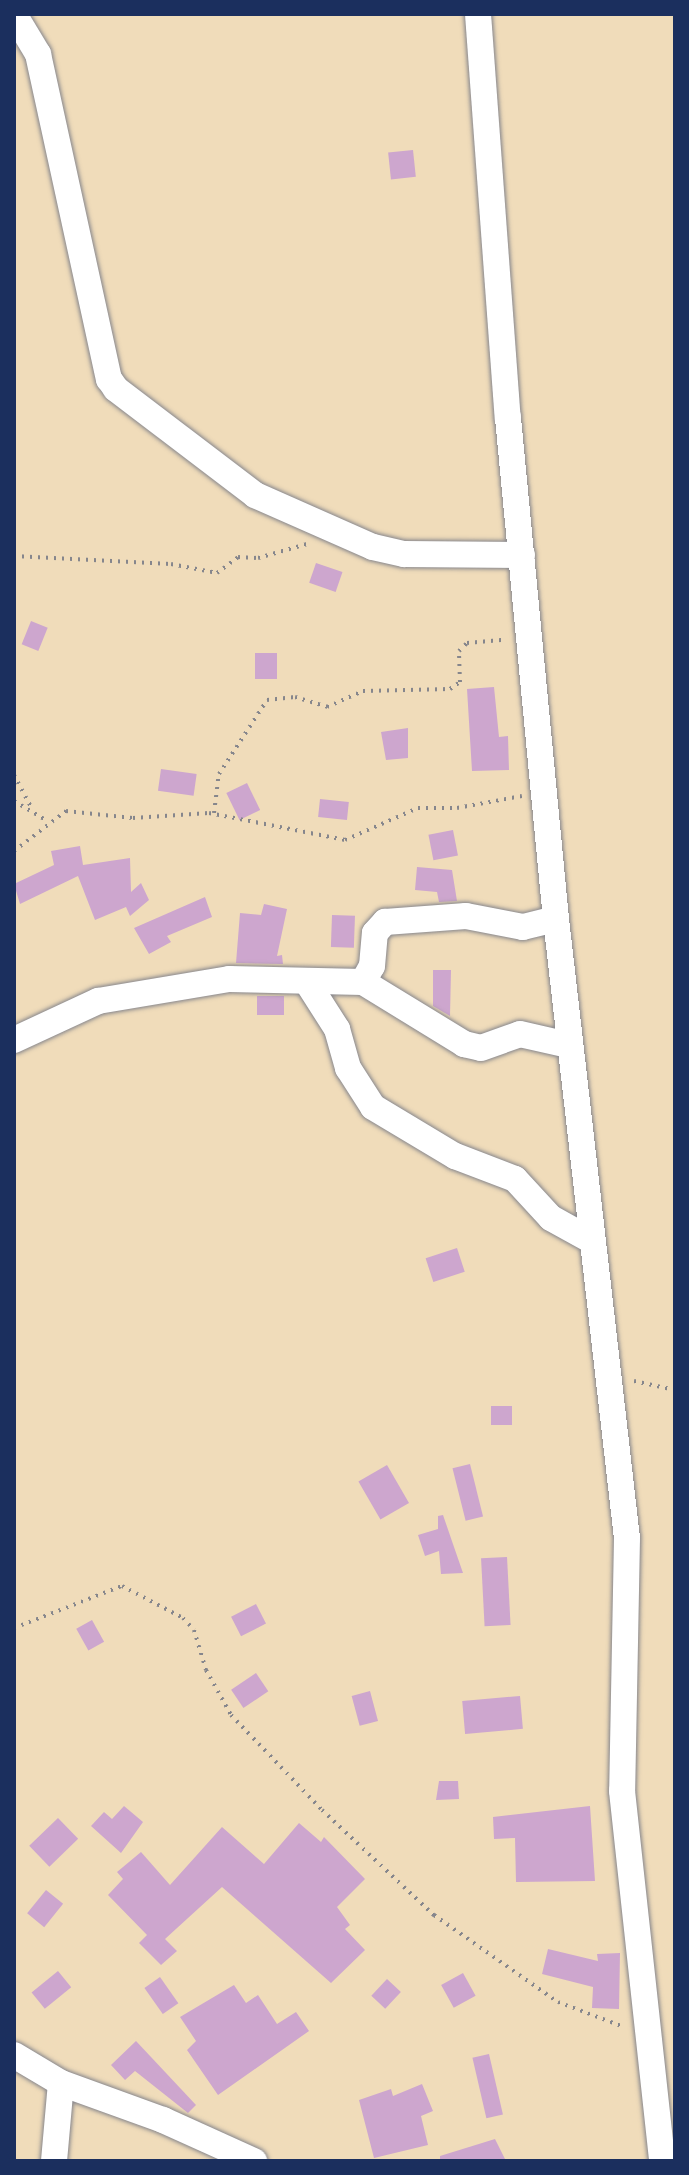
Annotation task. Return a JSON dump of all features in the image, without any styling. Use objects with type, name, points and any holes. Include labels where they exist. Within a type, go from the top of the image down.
[{"type":"street","points":[[14,14],[33,40],[58,131],[109,379],[127,400],[255,495],[373,547],[404,554],[522,555]]},
{"type":"street","points":[[478,14],[522,555],[568,1045],[629,1569],[622,1791],[645,2034],[662,2161]]},
{"type":"street","points":[[363,982],[372,966],[375,933],[385,922],[466,916],[523,927],[556,919]]},
{"type":"street","points":[[14,1040],[98,1001],[137,992],[229,979],[363,982],[464,1044],[481,1048],[520,1034],[568,1045]]},
{"type":"street","points":[[307,982],[337,1029],[348,1068],[373,1107],[455,1156],[515,1179],[551,1218],[589,1239]]},
{"type":"street","points":[[14,2055],[61,2083],[254,2161]]},
{"type":"street","points":[[54,2161],[61,2083]]},
{"type":"path","points":[[14,556],[171,564],[217,573],[238,557],[258,558],[302,547],[317,520]]},
{"type":"path","points":[[214,813],[219,774],[267,700],[295,697],[327,707],[363,691],[450,689],[460,682],[459,651],[467,643],[531,639]]},
{"type":"path","points":[[14,775],[32,809]]},
{"type":"path","points":[[14,851],[47,821],[66,811],[133,818],[214,813],[345,840],[418,808],[457,808],[544,794]]},
{"type":"path","points":[[14,801],[32,809],[47,821]]},
{"type":"path","points":[[609,1384],[634,1381],[675,1390]]},
{"type":"path","points":[[14,1628],[110,1587],[139,1591],[174,1612],[194,1630],[206,1670],[231,1715],[322,1810],[434,1915],[558,2002],[645,2034]]},
{"type":"building","points":[[413,150],[416,177],[391,179],[388,153]]},
{"type":"building","points":[[316,563],[342,572],[336,592],[309,583]]},
{"type":"building","points":[[31,621],[48,628],[38,651],[22,644]]},
{"type":"building","points":[[255,653],[277,653],[277,679],[255,679]]},
{"type":"building","points":[[494,687],[499,737],[508,736],[509,770],[472,771],[467,689]]},
{"type":"building","points":[[408,728],[408,758],[386,760],[381,732]]},
{"type":"building","points":[[161,769],[197,774],[194,796],[158,791]]},
{"type":"building","points":[[247,783],[260,810],[239,820],[226,793]]},
{"type":"building","points":[[320,799],[349,802],[347,820],[318,817]]},
{"type":"building","points":[[453,830],[458,856],[433,860],[428,835]]},
{"type":"building","points":[[80,846],[83,865],[130,858],[131,892],[141,883],[149,900],[130,916],[126,907],[95,920],[78,876],[20,904],[14,884],[54,865],[51,851]]},
{"type":"building","points":[[417,867],[452,870],[457,901],[439,902],[437,892],[415,890]]},
{"type":"building","points":[[205,897],[212,917],[167,936],[171,942],[149,954],[134,928]]},
{"type":"building","points":[[264,904],[287,909],[277,956],[282,955],[283,964],[236,963],[240,913],[261,915]]},
{"type":"building","points":[[332,915],[355,916],[354,948],[331,947]]},
{"type":"building","points":[[433,970],[451,970],[450,1016],[433,1006]]},
{"type":"building","points":[[257,996],[284,996],[284,1015],[257,1015]]},
{"type":"building","points":[[457,1248],[465,1272],[433,1282],[426,1258]]},
{"type":"building","points":[[491,1406],[512,1406],[512,1425],[491,1425]]},
{"type":"building","points":[[470,1464],[483,1516],[466,1521],[453,1468]]},
{"type":"building","points":[[387,1465],[409,1503],[380,1520],[358,1482]]},
{"type":"building","points":[[443,1515],[463,1573],[441,1574],[439,1551],[425,1556],[418,1535],[438,1529],[438,1516]]},
{"type":"building","points":[[507,1557],[511,1625],[485,1626],[481,1558]]},
{"type":"building","points":[[256,1604],[266,1624],[241,1636],[231,1617]]},
{"type":"building","points":[[92,1620],[104,1642],[88,1651],[76,1629]]},
{"type":"building","points":[[256,1673],[268,1691],[243,1708],[231,1690]]},
{"type":"building","points":[[370,1691],[378,1721],[360,1726],[352,1696]]},
{"type":"building","points":[[520,1696],[523,1729],[465,1734],[462,1701]]},
{"type":"building","points":[[439,1781],[458,1781],[459,1799],[436,1800]]},
{"type":"building","points":[[124,1806],[143,1822],[121,1853],[91,1826],[104,1812],[112,1819]]},
{"type":"building","points":[[590,1806],[595,1881],[516,1882],[515,1838],[494,1839],[493,1817]]},
{"type":"building","points":[[58,1818],[78,1839],[49,1867],[29,1846]]},
{"type":"building","points":[[299,1823],[321,1842],[324,1837],[365,1879],[337,1907],[350,1925],[345,1929],[365,1950],[331,1983],[222,1887],[165,1939],[177,1951],[161,1965],[139,1943],[147,1935],[108,1895],[123,1879],[117,1872],[141,1852],[170,1885],[222,1827],[264,1864]]},
{"type":"building","points":[[46,1890],[63,1904],[44,1927],[27,1913]]},
{"type":"building","points":[[548,1949],[598,1961],[597,1954],[620,1953],[619,2009],[592,2008],[593,1987],[542,1974]]},
{"type":"building","points":[[58,1971],[71,1987],[45,2009],[32,1992]]},
{"type":"building","points":[[463,1973],[476,1996],[454,2008],[441,1985]]},
{"type":"building","points":[[160,1977],[178,2003],[163,2014],[144,1988]]},
{"type":"building","points":[[387,1979],[401,1992],[385,2009],[371,1996]]},
{"type":"building","points":[[234,1985],[246,2003],[258,1995],[277,2024],[296,2012],[309,2031],[218,2095],[187,2050],[196,2041],[180,2017]]},
{"type":"building","points":[[136,2041],[196,2105],[188,2113],[135,2071],[125,2080],[111,2065]]},
{"type":"building","points":[[489,2054],[503,2114],[486,2118],[472,2058]]},
{"type":"building","points":[[422,2084],[433,2111],[421,2116],[428,2145],[374,2158],[359,2100],[391,2089],[393,2096]]},
{"type":"building","points":[[495,2139],[506,2161],[440,2161],[440,2156]]}]
